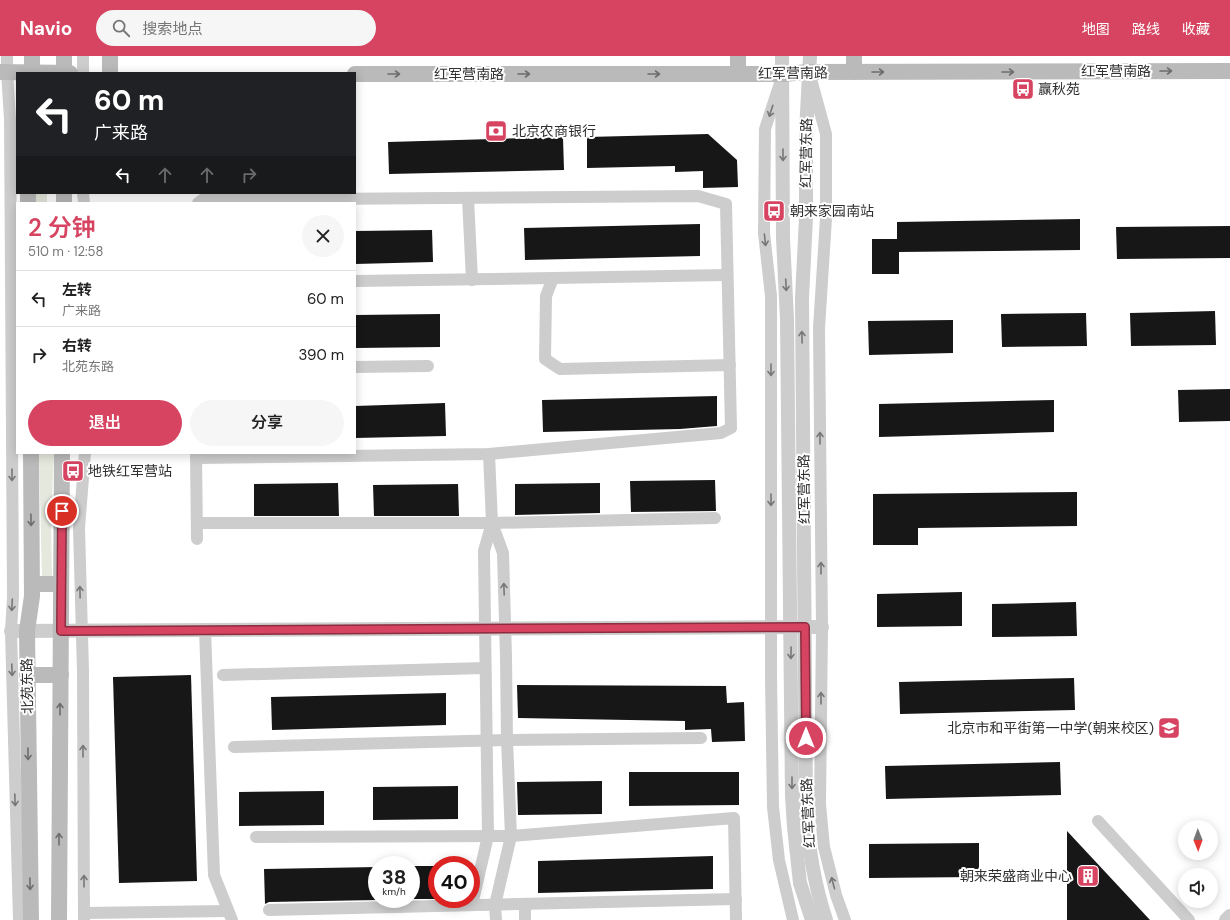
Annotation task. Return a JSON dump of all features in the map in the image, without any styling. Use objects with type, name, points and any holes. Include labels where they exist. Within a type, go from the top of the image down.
[{"type":"main road","points":[[32,56],[32,72]]},
{"type":"main road","points":[[64,56],[64,72]]},
{"type":"main road","points":[[110,56],[110,72]]},
{"type":"main road","points":[[738,56],[738,74]]},
{"type":"main road","points":[[854,56],[854,72]]},
{"type":"main road","name":"红军营南路","points":[[356,74],[783,74],[809,72],[1230,71]]},
{"type":"main road","points":[[3,72],[16,72]]},
{"type":"main road","name":"北苑东路","points":[[30,920],[27,675],[19,631],[32,596],[31,454]]},
{"type":"main road","points":[[62,454],[62,916]]},
{"type":"main road","points":[[32,584],[61,584]]},
{"type":"main road","points":[[27,675],[61,676]]},
{"type":"street","points":[[7,56],[3,72],[10,126],[13,597],[19,631],[18,920]]},
{"type":"street","points":[[83,56],[83,72]]},
{"type":"street","name":"红军营东路","points":[[782,56],[783,238],[806,808],[808,838],[815,882],[826,920]]},
{"type":"street","name":"红军营东路","points":[[810,56],[806,132],[806,218],[802,298],[798,627],[792,796],[800,883],[812,920]]},
{"type":"street","points":[[809,72],[826,134],[826,218],[819,328],[822,627],[820,796],[822,824],[829,869],[845,920]]},
{"type":"street","points":[[783,74],[765,129],[764,233],[771,296],[771,627],[773,807],[779,860],[793,920]]},
{"type":"street","points":[[197,539],[196,456],[489,454],[721,433],[731,428],[726,204],[698,196],[202,200],[199,202]]},
{"type":"street","points":[[468,198],[472,280]]},
{"type":"street","points":[[356,281],[727,275]]},
{"type":"street","points":[[553,278],[546,296],[545,359],[560,369],[730,365]]},
{"type":"street","points":[[356,367],[428,366]]},
{"type":"street","points":[[85,454],[79,528],[83,671],[84,916],[230,915],[214,875],[205,630]]},
{"type":"street","points":[[489,454],[492,523],[503,553],[506,657],[506,740],[511,836],[495,905],[496,920]]},
{"type":"street","points":[[196,523],[492,523],[715,518]]},
{"type":"street","points":[[480,870],[488,836],[484,551],[492,523]]},
{"type":"street","points":[[19,631],[822,627]]},
{"type":"street","points":[[223,675],[485,668]]},
{"type":"street","points":[[234,748],[486,740],[701,738]]},
{"type":"street","points":[[256,837],[511,836],[734,818],[736,920]]},
{"type":"street","points":[[1098,821],[1189,920]]},
{"type":"street","points":[[480,905],[736,899]]},
{"type":"street","points":[[525,904],[525,920]]},
{"type":"street","points":[[269,910],[428,906]]},
{"type":"street","points":[[1226,920],[1230,916]]},
{"type":"shaded area","points":[[34,194],[47,194],[47,202],[34,202]]},
{"type":"shaded area","points":[[39,454],[54,454],[51,522],[52,577],[42,579]]},
{"type":"building","points":[[708,134],[737,160],[738,187],[703,188],[703,171],[675,172],[675,166],[587,168],[587,137]]},
{"type":"building","points":[[563,137],[564,170],[389,174],[388,142]]},
{"type":"building","points":[[1080,219],[1080,250],[899,252],[899,274],[872,274],[872,239],[897,239],[897,222]]},
{"type":"building","points":[[700,224],[700,256],[525,260],[524,228]]},
{"type":"building","points":[[1230,226],[1230,258],[1117,259],[1116,227]]},
{"type":"building","points":[[432,230],[433,262],[356,264],[356,231]]},
{"type":"building","points":[[1215,311],[1216,345],[1131,346],[1130,313]]},
{"type":"building","points":[[1086,313],[1087,346],[1002,347],[1001,314]]},
{"type":"building","points":[[440,314],[440,347],[356,348],[356,315]]},
{"type":"building","points":[[953,320],[953,353],[869,355],[868,321]]},
{"type":"building","points":[[1230,389],[1230,421],[1179,422],[1178,390]]},
{"type":"building","points":[[717,396],[717,426],[680,429],[543,432],[542,400]]},
{"type":"building","points":[[1054,400],[1054,432],[879,437],[879,404]]},
{"type":"building","points":[[445,403],[446,436],[356,438],[356,406]]},
{"type":"building","points":[[715,480],[716,511],[631,512],[630,481]]},
{"type":"building","points":[[338,483],[339,516],[254,516],[254,484]]},
{"type":"building","points":[[600,483],[600,513],[515,515],[515,484]]},
{"type":"building","points":[[458,484],[459,516],[374,516],[373,485]]},
{"type":"building","points":[[1077,492],[1077,526],[918,528],[918,545],[873,545],[873,494]]},
{"type":"building","points":[[962,592],[962,626],[877,627],[877,594]]},
{"type":"building","points":[[1076,602],[1077,636],[992,637],[992,604]]},
{"type":"building","points":[[191,675],[197,881],[119,883],[113,677]]},
{"type":"building","points":[[1074,678],[1075,710],[900,714],[899,682]]},
{"type":"building","points":[[517,685],[726,686],[727,703],[744,702],[745,741],[712,742],[711,729],[685,730],[685,721],[518,718]]},
{"type":"building","points":[[446,693],[446,725],[272,730],[271,697]]},
{"type":"building","points":[[1060,762],[1061,795],[886,799],[885,766]]},
{"type":"building","points":[[629,772],[739,772],[739,805],[629,806]]},
{"type":"building","points":[[602,781],[602,814],[518,815],[517,782]]},
{"type":"building","points":[[458,786],[458,819],[373,820],[373,787]]},
{"type":"building","points":[[324,791],[324,825],[239,826],[239,792]]},
{"type":"building","name":"朝来荣盛商业中心","points":[[1067,831],[1150,920],[1067,920]]},
{"type":"building","points":[[979,843],[979,877],[869,878],[869,844]]},
{"type":"building","points":[[713,856],[713,889],[538,893],[538,861]]},
{"type":"building","points":[[420,866],[428,866],[428,899],[420,899]]},
{"type":"building","points":[[368,867],[368,900],[269,902],[265,904],[264,869]]},
{"type":"place","name":"赢秋苑","points":[[1023,89]]},
{"type":"place","name":"北京农商银行","points":[[496,131]]},
{"type":"place","name":"朝来家园南站","points":[[774,211]]},
{"type":"place","name":"地铁红军营站","points":[[73,471]]},
{"type":"place","name":"北京市和平街第一中学(朝来校区)","points":[[1169,728]]},
{"type":"place","name":"朝来荣盛商业中心","points":[[1088,876]]},
{"type":"route","points":[[62,511],[61,631],[805,627],[806,738]]}]
